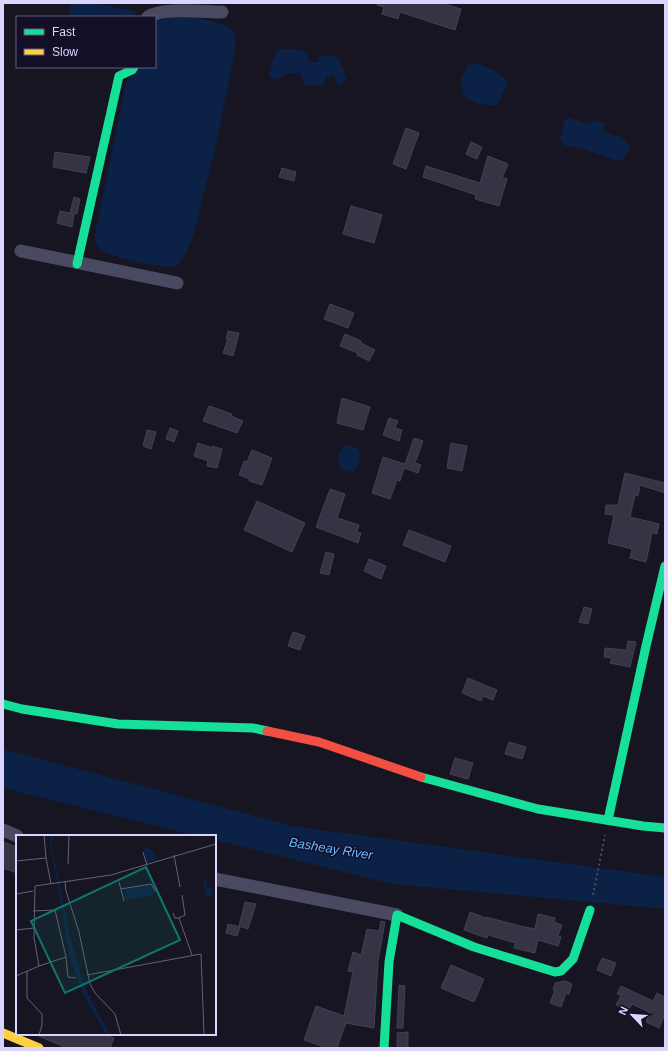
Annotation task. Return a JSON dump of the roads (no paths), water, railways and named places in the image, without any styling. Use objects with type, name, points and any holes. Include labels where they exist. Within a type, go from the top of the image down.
[{"type":"street","points":[[150,16],[169,11],[222,12]]},
{"type":"street","points":[[77,264],[119,76],[133,68]]},
{"type":"street","points":[[21,251],[77,264],[177,283]]},
{"type":"street","points":[[608,820],[665,566]]},
{"type":"street","points":[[3,704],[22,709],[118,724],[253,728],[319,742],[432,781],[538,809],[665,828]]},
{"type":"street","points":[[3,830],[16,836]]},
{"type":"street","points":[[216,879],[397,915],[474,947],[555,972],[561,971],[573,959],[590,910]]},
{"type":"street","points":[[384,1048],[389,962],[397,915]]},
{"type":"street","points":[[3,1033],[38,1048]]},
{"type":"water","points":[[71,3],[94,3],[136,11],[135,16],[69,16]]},
{"type":"water","points":[[192,16],[228,26],[234,33],[236,45],[225,103],[198,218],[190,245],[182,260],[176,267],[137,262],[118,257],[100,250],[95,242],[95,234],[126,82],[137,68],[156,68],[156,20]]},
{"type":"water","points":[[290,49],[307,52],[309,62],[319,62],[319,57],[332,55],[340,61],[347,79],[338,86],[337,81],[333,76],[327,77],[323,85],[304,85],[300,74],[295,73],[272,79],[269,76],[270,69],[278,50]]},
{"type":"water","points":[[474,63],[492,70],[508,82],[498,105],[480,104],[463,95],[461,78],[467,66]]},
{"type":"water","points":[[570,118],[587,124],[597,121],[605,122],[603,130],[612,135],[622,137],[630,148],[626,156],[620,161],[563,145],[562,139],[558,137],[562,134],[564,120]]},
{"type":"water","points":[[350,445],[358,449],[360,455],[358,464],[353,472],[342,470],[339,467],[338,457],[343,447]]},
{"type":"water","name":"Basheay River","points":[[3,749],[293,826],[665,877],[665,909],[392,884],[216,840],[216,835],[193,835],[3,788]]}]
